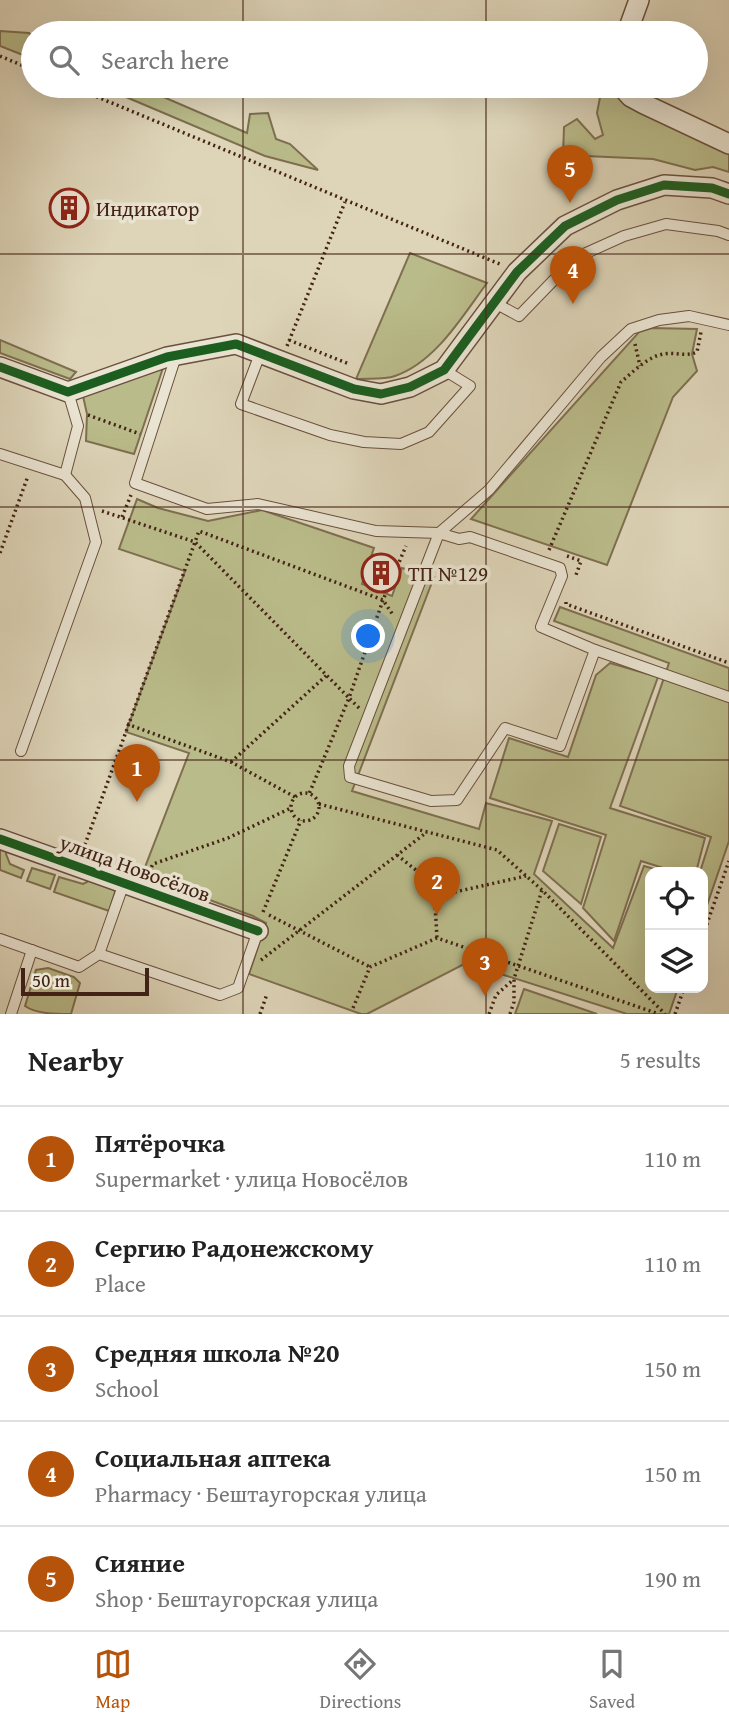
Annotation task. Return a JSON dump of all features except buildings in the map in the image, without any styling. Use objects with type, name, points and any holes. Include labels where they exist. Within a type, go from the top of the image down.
[{"type":"street","points":[[631,21],[639,0]]},
{"type":"street","points":[[633,98],[729,144]]},
{"type":"street","points":[[0,367],[68,392],[176,355],[236,344],[354,389],[381,394],[410,387],[444,370],[517,272],[565,226],[617,200],[664,185],[712,188],[729,194]]},
{"type":"street","name":"улица Новосёлов","points":[[0,839],[124,883],[263,919]]},
{"type":"lane","points":[[495,303],[519,316],[575,258],[624,236],[666,224],[729,235]]},
{"type":"lane","points":[[595,650],[560,746],[505,728],[457,800],[431,801],[350,777],[349,766],[439,533],[489,490],[601,357],[631,329],[669,318],[689,316],[729,326]]},
{"type":"lane","points":[[260,354],[241,404],[331,435],[364,442],[401,444],[429,432],[470,386],[444,370]]},
{"type":"lane","points":[[176,355],[135,483],[207,509],[258,504],[376,531],[439,533],[459,540],[470,537],[560,568],[562,576],[541,627],[595,650],[729,697]]},
{"type":"lane","points":[[65,475],[78,425],[68,392]]},
{"type":"lane","points":[[0,454],[65,475],[85,498],[96,542],[21,751]]},
{"type":"lane","points":[[0,939],[79,967],[99,954],[124,883]]},
{"type":"lane","points":[[99,954],[220,995],[238,988],[263,919]]},
{"type":"lane","points":[[11,1014],[32,950]]},
{"type":"path","points":[[0,56],[21,65]]},
{"type":"path","points":[[99,98],[517,272]]},
{"type":"path","points":[[281,361],[345,202]]},
{"type":"path","points":[[549,550],[621,382],[640,366],[662,354],[697,352],[704,319]]},
{"type":"path","points":[[631,329],[640,366]]},
{"type":"path","points":[[289,340],[349,364]]},
{"type":"path","points":[[0,553],[33,465]]},
{"type":"path","points":[[122,517],[135,483]]},
{"type":"path","points":[[87,507],[195,542],[368,717]]},
{"type":"path","points":[[0,526],[9,529]]},
{"type":"path","points":[[83,850],[199,531],[383,600]]},
{"type":"path","points":[[309,794],[349,698],[383,600],[413,531]]},
{"type":"path","points":[[537,546],[581,561],[573,582]]},
{"type":"path","points":[[569,593],[566,604],[729,663]]},
{"type":"path","points":[[231,762],[327,675]]},
{"type":"path","points":[[127,724],[231,762],[295,797]]},
{"type":"path","points":[[302,793],[309,794],[318,804],[314,817],[301,820],[294,816],[291,808],[295,797],[302,793]]},
{"type":"path","points":[[318,804],[497,850],[542,890],[665,1014]]},
{"type":"path","points":[[149,872],[153,864],[228,838],[291,808]]},
{"type":"path","points":[[301,820],[263,919],[299,931],[370,967]]},
{"type":"path","points":[[258,962],[427,832]]},
{"type":"path","points":[[397,855],[446,894],[526,876]]},
{"type":"path","points":[[705,930],[729,861]]},
{"type":"path","points":[[434,886],[436,938]]},
{"type":"path","points":[[510,1014],[514,1002],[514,979],[542,890]]},
{"type":"path","points":[[353,1008],[370,967],[436,938],[659,1014]]},
{"type":"path","points":[[489,1014],[496,996],[514,979]]},
{"type":"path","points":[[675,1014],[682,993]]},
{"type":"path","points":[[260,1014],[267,994]]},
{"type":"green space","points":[[0,31],[21,32],[21,54],[0,46]]},
{"type":"green space","points":[[128,98],[166,98],[247,133],[250,114],[268,113],[276,139],[290,144],[318,170],[265,156]]},
{"type":"green space","points":[[600,98],[633,98],[729,150],[729,172],[713,167],[695,170],[653,159],[563,155],[564,127],[577,119],[595,139],[603,135],[597,113]]},
{"type":"green space","points":[[410,253],[487,283],[458,323],[423,360],[395,376],[356,379]]},
{"type":"green space","points":[[652,328],[697,329],[692,354],[697,371],[673,397],[607,565],[471,519],[639,332]]},
{"type":"green space","points":[[0,340],[76,372],[70,379],[0,353]]},
{"type":"green space","points":[[164,365],[134,454],[86,441],[87,414],[83,396]]},
{"type":"green space","points":[[137,499],[158,508],[208,521],[262,510],[374,548],[362,584],[392,596],[402,568],[434,577],[352,791],[479,829],[486,803],[552,821],[534,874],[613,948],[644,866],[648,867],[645,867],[645,993],[676,993],[669,1014],[627,1014],[466,963],[367,1014],[249,974],[266,923],[142,875],[189,753],[126,732],[185,571],[119,549]]},
{"type":"green space","points":[[560,607],[729,668],[729,841],[708,902],[708,867],[702,867],[711,837],[620,806],[669,663],[554,621]]},
{"type":"green space","points":[[610,663],[658,677],[610,808],[705,838],[697,867],[660,867],[641,861],[614,941],[583,908],[606,835],[490,798],[509,738],[568,757],[596,675]]},
{"type":"green space","points":[[559,824],[601,837],[581,904],[543,871]]},
{"type":"green space","points":[[0,842],[9,846],[6,854],[10,864],[24,870],[21,878],[0,870]]},
{"type":"green space","points":[[32,868],[55,875],[50,889],[27,881]]},
{"type":"green space","points":[[89,876],[113,885],[115,892],[109,911],[54,892],[59,877],[83,884]]},
{"type":"green space","points":[[48,968],[74,977],[80,983],[71,1014],[40,1012],[25,1006],[36,970]]},
{"type":"green space","points":[[524,989],[597,1014],[515,1014]]},
{"type":"cycle path","points":[[0,367],[68,392],[167,357],[236,344],[354,389],[381,394],[410,387],[444,370],[517,272],[565,226],[617,200],[664,185],[712,188],[729,194]]},
{"type":"cycle path","points":[[0,839],[258,931]]},
{"type":"place","name":"Сияние","points":[[570,203]]},
{"type":"place","name":"Индикатор","points":[[69,208]]},
{"type":"place","name":"Социальная аптека","points":[[573,304]]},
{"type":"place","name":"ТП №129","points":[[381,573]]},
{"type":"place","name":"Пятёрочка","points":[[137,802]]},
{"type":"place","name":"Сергию Радонежскому","points":[[437,915]]},
{"type":"place","name":"Средняя школа №20","points":[[485,996]]}]
